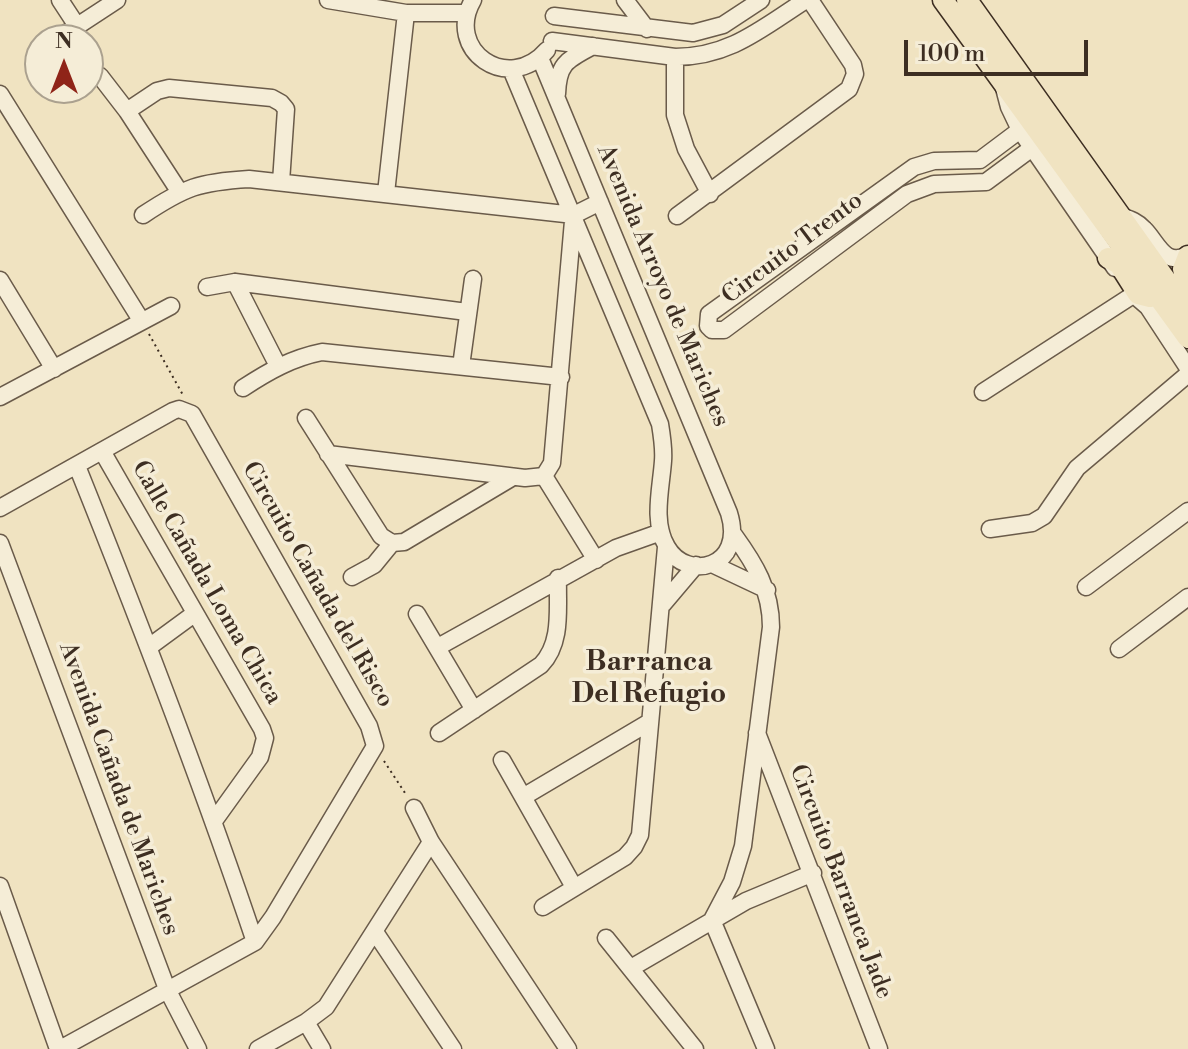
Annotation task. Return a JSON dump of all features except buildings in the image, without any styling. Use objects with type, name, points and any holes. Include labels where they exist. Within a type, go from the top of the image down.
[{"type":"main road","points":[[943,0],[1004,83],[1173,286],[1188,338]]},
{"type":"main road","points":[[967,0],[1188,311]]},
{"type":"main road","points":[[1108,258],[1119,264],[1138,294],[1144,297],[1173,286],[1188,255]]},
{"type":"street","points":[[60,0],[76,24]]},
{"type":"street","points":[[80,24],[117,0]]},
{"type":"street","points":[[328,0],[406,13],[470,7],[465,27],[475,52],[485,62],[511,69],[531,64],[540,58],[552,41],[554,16],[547,0]]},
{"type":"street","points":[[625,0],[647,29]]},
{"type":"street","points":[[554,16],[676,33],[709,31],[761,0]]},
{"type":"street","points":[[552,41],[696,57],[729,48],[808,0],[853,65],[854,82],[849,89],[677,216]]},
{"type":"street","points":[[386,193],[406,13]]},
{"type":"street","points":[[557,96],[562,65],[593,46]]},
{"type":"street","points":[[675,57],[677,124],[686,149],[710,194]]},
{"type":"street","name":"Avenida Arroyo de Mariches","points":[[540,58],[705,450],[734,535],[752,560],[767,590]]},
{"type":"street","points":[[511,69],[660,424],[663,458],[658,513],[663,539],[663,604],[648,723],[640,835],[625,857],[543,907]]},
{"type":"street","points":[[104,81],[179,191]]},
{"type":"street","points":[[1004,83],[1006,101],[1020,130],[1133,295],[1148,307],[1188,368]]},
{"type":"street","points":[[127,111],[157,91],[169,88],[272,98],[286,109],[281,182]]},
{"type":"street","points":[[0,94],[141,320]]},
{"type":"street","name":"Circuito Trento","points":[[1020,130],[980,160],[922,163],[896,179],[709,314],[708,326],[712,330],[724,330],[907,194],[922,187],[986,182],[1032,148]]},
{"type":"street","points":[[950,161],[951,184]]},
{"type":"street","points":[[143,215],[179,191],[225,180],[249,179],[574,215],[600,202]]},
{"type":"street","points":[[896,179],[907,194]]},
{"type":"street","points":[[328,454],[513,477],[535,479],[544,476],[552,463],[574,215]]},
{"type":"street","points":[[1121,216],[1142,226],[1165,257],[1177,259],[1188,255]]},
{"type":"street","points":[[797,252],[807,267]]},
{"type":"street","points":[[461,366],[473,279]]},
{"type":"street","points":[[0,280],[54,369]]},
{"type":"street","points":[[207,287],[235,282],[467,312]]},
{"type":"street","points":[[235,282],[278,366]]},
{"type":"street","points":[[983,392],[1133,295]]},
{"type":"street","points":[[0,397],[171,306]]},
{"type":"street","points":[[243,388],[278,366],[301,356],[322,352],[561,377]]},
{"type":"street","points":[[990,529],[1032,523],[1044,516],[1077,468],[1188,374]]},
{"type":"street","points":[[0,508],[173,411],[179,409],[192,414]]},
{"type":"street","name":"Circuito Cañada del Risco","points":[[59,1049],[255,942],[375,746],[369,726],[192,414]]},
{"type":"street","points":[[306,418],[381,536],[392,543],[404,542],[513,477]]},
{"type":"street","name":"Calle Cañada Loma Chica","points":[[102,451],[265,738],[260,757],[214,821]]},
{"type":"street","points":[[77,466],[149,647],[255,942]]},
{"type":"street","points":[[544,476],[596,560]]},
{"type":"street","points":[[1086,587],[1188,511]]},
{"type":"street","points":[[663,604],[705,565],[723,558],[734,535]]},
{"type":"street","points":[[438,647],[558,578],[629,542],[663,539]]},
{"type":"street","points":[[663,539],[673,556],[705,565],[767,590],[771,609],[743,846],[732,882],[712,920]]},
{"type":"street","name":"Avenida Cañada de Mariches","points":[[0,543],[167,989],[198,1049]]},
{"type":"street","points":[[352,577],[374,565],[392,543]]},
{"type":"street","points":[[439,733],[548,658],[557,637],[558,578]]},
{"type":"street","points":[[1119,649],[1188,597]]},
{"type":"street","points":[[149,647],[194,614]]},
{"type":"street","points":[[417,614],[474,710]]},
{"type":"street","points":[[523,797],[648,723]]},
{"type":"street","name":"Circuito Barranca Jade","points":[[756,732],[879,1049]]},
{"type":"street","points":[[502,760],[574,887]]},
{"type":"street","points":[[414,808],[431,842],[568,1049]]},
{"type":"street","points":[[258,1049],[326,1007],[431,842]]},
{"type":"street","points":[[631,968],[746,901],[813,873]]},
{"type":"street","points":[[732,882],[746,901]]},
{"type":"street","points":[[0,886],[59,1049]]},
{"type":"street","points":[[712,920],[766,1049]]},
{"type":"street","points":[[375,932],[453,1049]]},
{"type":"street","points":[[606,938],[695,1049]]},
{"type":"street","points":[[306,1022],[322,1049]]},
{"type":"path","points":[[141,320],[192,414]]},
{"type":"path","points":[[375,746],[414,808]]},
{"type":"district","name":"Barranca Del Refugio","points":[[649,679]]}]
